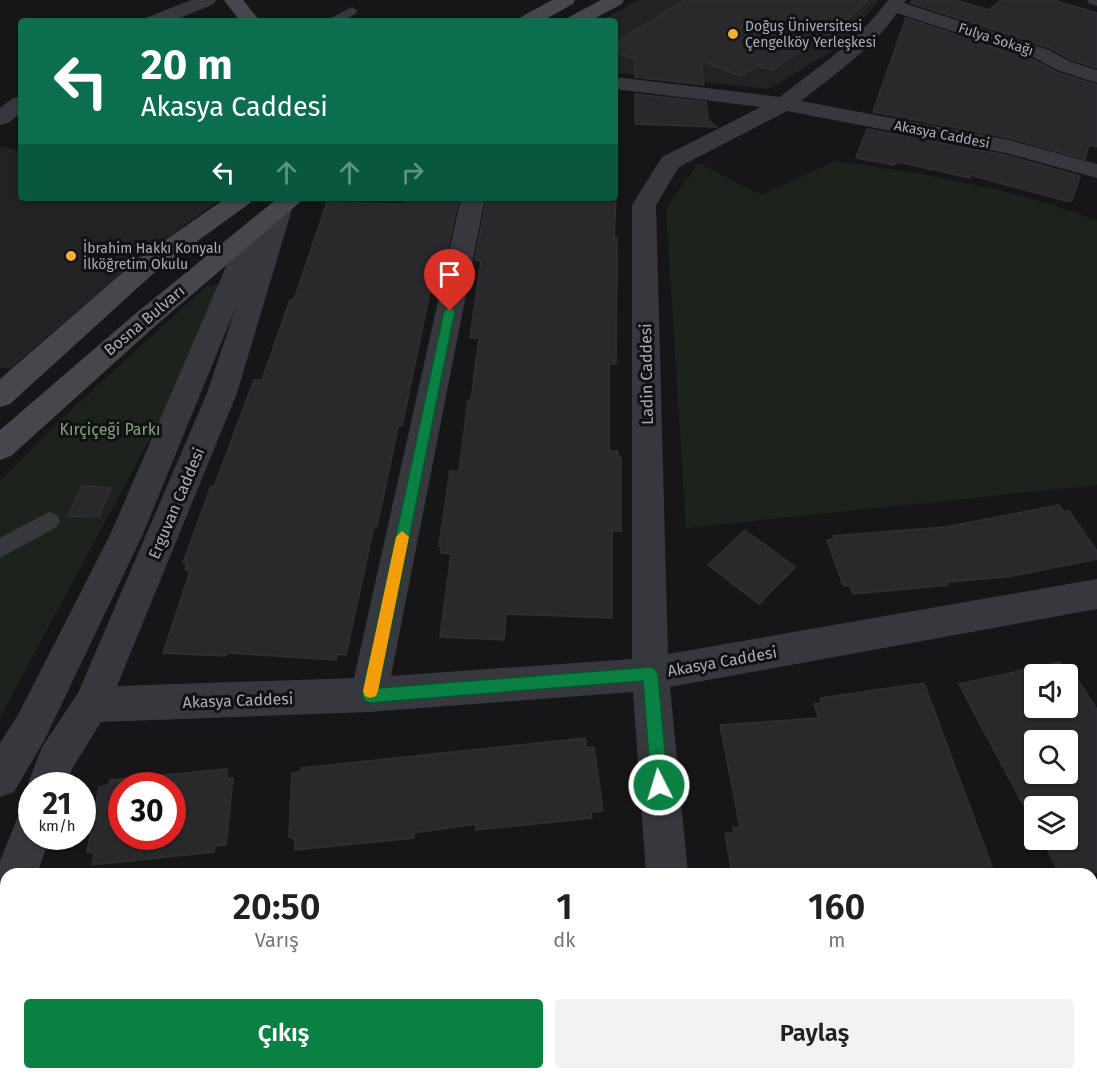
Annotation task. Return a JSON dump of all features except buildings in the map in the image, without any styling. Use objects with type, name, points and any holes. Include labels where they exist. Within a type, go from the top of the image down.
[{"type":"main road","points":[[233,0],[248,18]]},
{"type":"main road","points":[[533,18],[566,0]]},
{"type":"main road","points":[[582,18],[615,0]]},
{"type":"main road","points":[[0,396],[146,266],[238,201]]},
{"type":"main road","name":"Bosna Bulvarı","points":[[0,448],[90,365],[286,203]]},
{"type":"street","points":[[162,18],[207,0]]},
{"type":"street","name":"Fulya Sokağı","points":[[892,16],[1042,54],[1064,66],[1097,77]]},
{"type":"street","name":"Ladin Caddesi","points":[[666,868],[650,674],[644,206],[670,162],[784,104],[852,51],[892,16]]},
{"type":"street","points":[[935,40],[1039,64],[1064,66]]},
{"type":"street","name":"Akasya Caddesi","points":[[618,83],[784,104],[1009,147],[1097,171]]},
{"type":"street","points":[[0,118],[18,105]]},
{"type":"street","points":[[369,695],[472,201]]},
{"type":"street","name":"Erguvan Caddesi","points":[[52,772],[56,760],[91,705],[222,393],[286,203]]},
{"type":"street","points":[[0,778],[31,728],[127,534],[255,228]]},
{"type":"street","name":"Akasya Caddesi","points":[[91,705],[369,695],[650,674],[1097,594]]},
{"type":"street","points":[[18,868],[25,850]]},
{"type":"lane","points":[[338,18],[352,11]]},
{"type":"lane","points":[[0,549],[49,520]]},
{"type":"shaded area","name":"Doğuş Üniversitesi Çengelköy Yerleşkesi","points":[[638,0],[879,0],[841,46],[768,89],[618,73],[618,18],[605,18]]},
{"type":"shaded area","name":"İbrahim Hakkı Konyalı İlköğretim Okulu","points":[[0,146],[18,150],[18,201],[218,201],[132,264],[10,369],[0,367]]},
{"type":"green space","points":[[834,161],[968,183],[1033,199],[1097,221],[1097,485],[686,528],[666,208],[699,163],[762,195]]},
{"type":"green space","name":"Kırçiçeği Parkı","points":[[217,284],[223,288],[209,329],[0,717],[0,481],[61,419],[191,300],[207,286]]},
{"type":"slow traffic","points":[[370,691],[402,537]]},
{"type":"place","name":"Doğuş Üniversitesi Çengelköy Yerleşkesi","points":[[733,34]]},
{"type":"place","name":"İbrahim Hakkı Konyalı İlköğretim Okulu","points":[[71,256]]},
{"type":"route","points":[[450,311],[369,695],[650,674],[659,785]]}]
